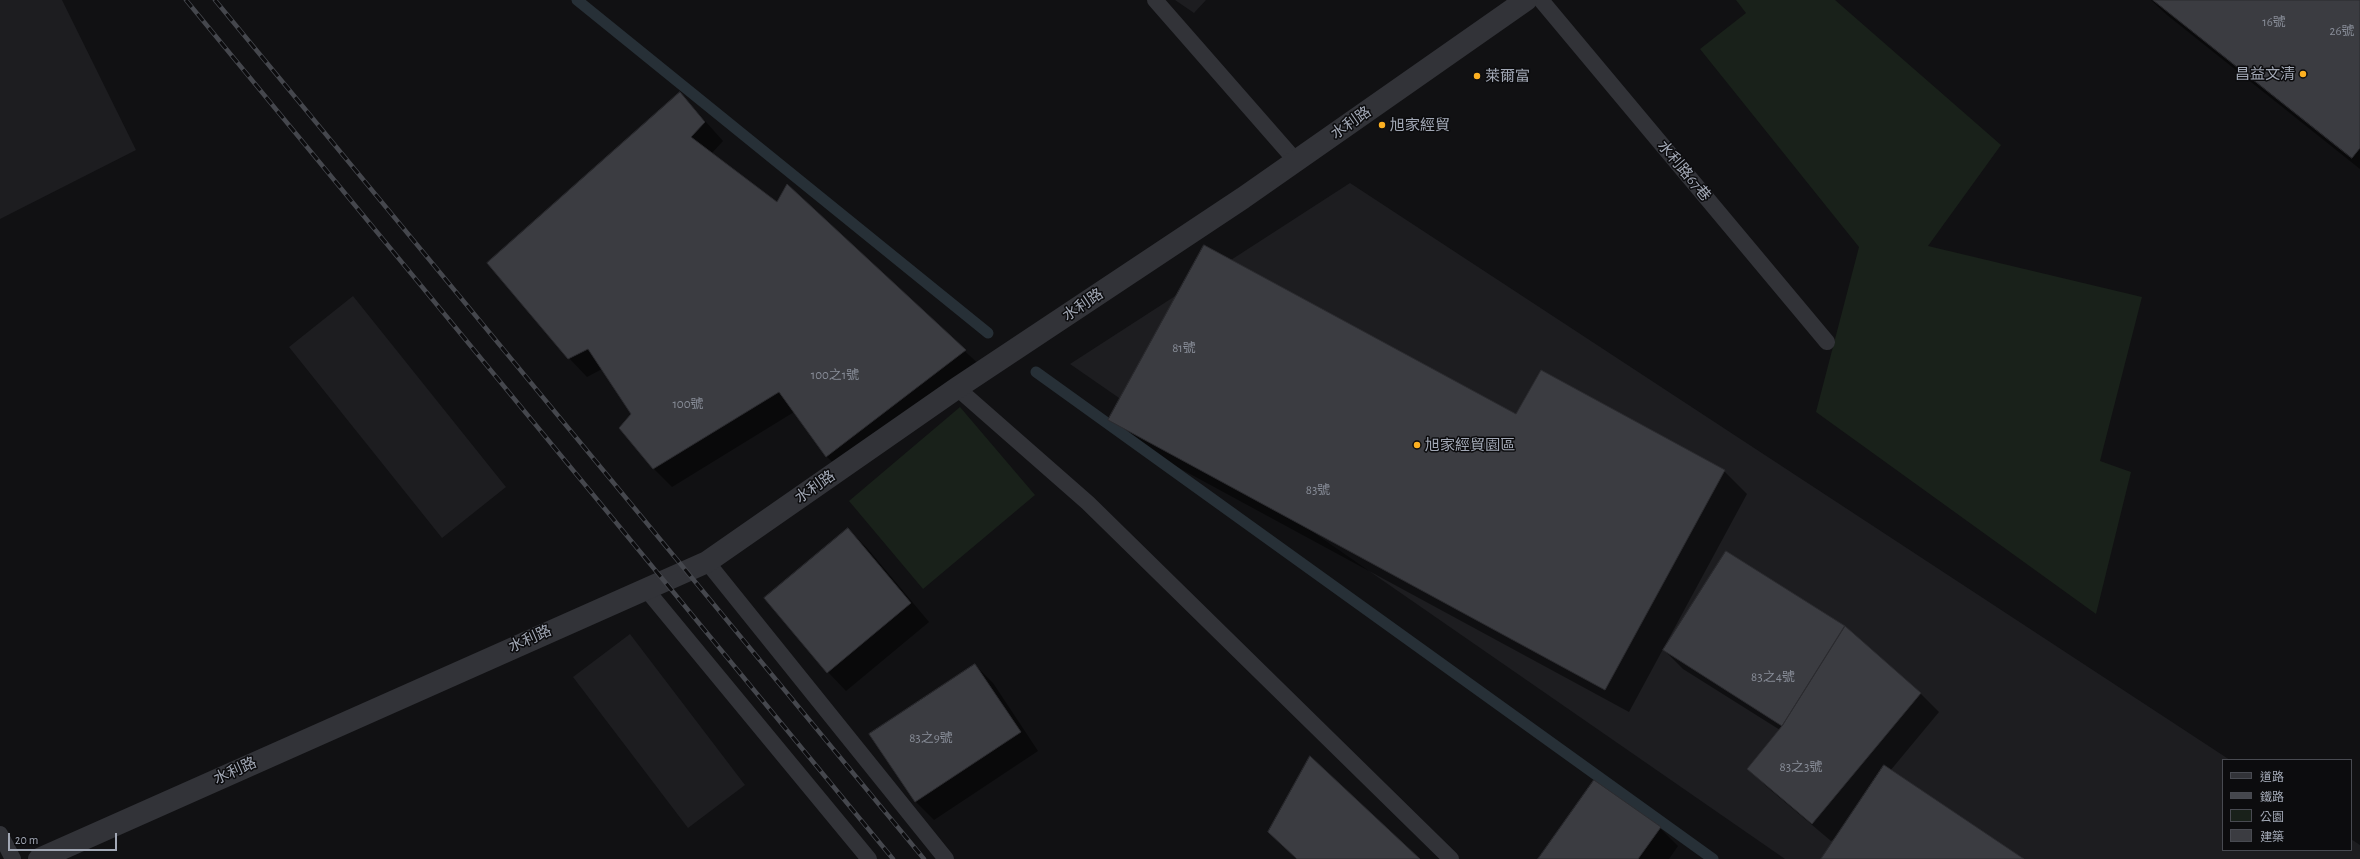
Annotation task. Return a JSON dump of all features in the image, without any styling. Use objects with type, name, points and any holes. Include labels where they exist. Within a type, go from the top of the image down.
[{"type":"street","name":"水利路","points":[[39,859],[645,588],[707,562],[957,388],[1296,161],[1526,0]]},
{"type":"lane","points":[[1155,0],[1296,161]]},
{"type":"lane","name":"水利路67巷","points":[[1541,0],[1827,342]]},
{"type":"lane","points":[[957,388],[1088,503],[1451,859]]},
{"type":"lane","points":[[707,562],[946,859]]},
{"type":"lane","points":[[645,588],[869,859]]},
{"type":"lane","points":[[0,834],[13,859]]},
{"type":"lane","points":[[927,859],[931,841]]},
{"type":"shaded area","points":[[0,0],[62,0],[136,150],[0,219]]},
{"type":"shaded area","points":[[1175,0],[1206,0],[1194,13]]},
{"type":"shaded area","points":[[1350,183],[2228,759],[2222,759],[2222,851],[2352,851],[2352,840],[2360,845],[2360,859],[1785,859],[1070,364]]},
{"type":"shaded area","points":[[353,296],[506,487],[442,538],[289,347]]},
{"type":"shaded area","points":[[630,634],[745,785],[688,828],[573,677]]},
{"type":"green space","points":[[1736,0],[1835,0],[2001,145],[1928,246],[2142,297],[2100,461],[2131,472],[2096,614],[1816,412],[1859,247],[1700,49],[1746,13]]},
{"type":"green space","points":[[960,407],[1035,495],[923,589],[849,501]]},
{"type":"building","name":"昌益文清","points":[[2153,0],[2360,0],[2360,148],[2352,158]]},
{"type":"building","points":[[680,92],[705,122],[691,137],[777,202],[787,184],[966,350],[826,457],[779,392],[653,469],[619,428],[631,414],[588,349],[568,359],[487,263]]},
{"type":"building","name":"旭家經貿園區","points":[[1204,245],[1516,414],[1541,370],[1725,470],[1605,690],[1108,420]]},
{"type":"building","points":[[848,528],[911,603],[827,673],[764,598]]},
{"type":"building","points":[[1726,551],[1845,626],[1782,726],[1663,650]]},
{"type":"building","points":[[1845,626],[1921,693],[1812,824],[1747,769],[1782,726]]},
{"type":"building","points":[[975,664],[1021,732],[915,802],[869,734]]},
{"type":"building","points":[[1310,756],[1420,859],[1297,859],[1268,832]]},
{"type":"building","points":[[1884,765],[2024,859],[1821,859]]},
{"type":"building","points":[[1594,780],[1661,827],[1638,859],[1538,859]]},
{"type":"waterway","points":[[577,0],[988,333]]},
{"type":"waterway","points":[[1036,372],[1713,859]]},
{"type":"railway","points":[[186,0],[893,859]]},
{"type":"railway","points":[[215,0],[924,859]]},
{"type":"place","name":"昌益文清","points":[[2303,74]]},
{"type":"place","name":"萊爾富","points":[[1477,76]]},
{"type":"place","name":"旭家經貿","points":[[1382,125]]},
{"type":"place","name":"旭家經貿園區","points":[[1417,445]]}]
